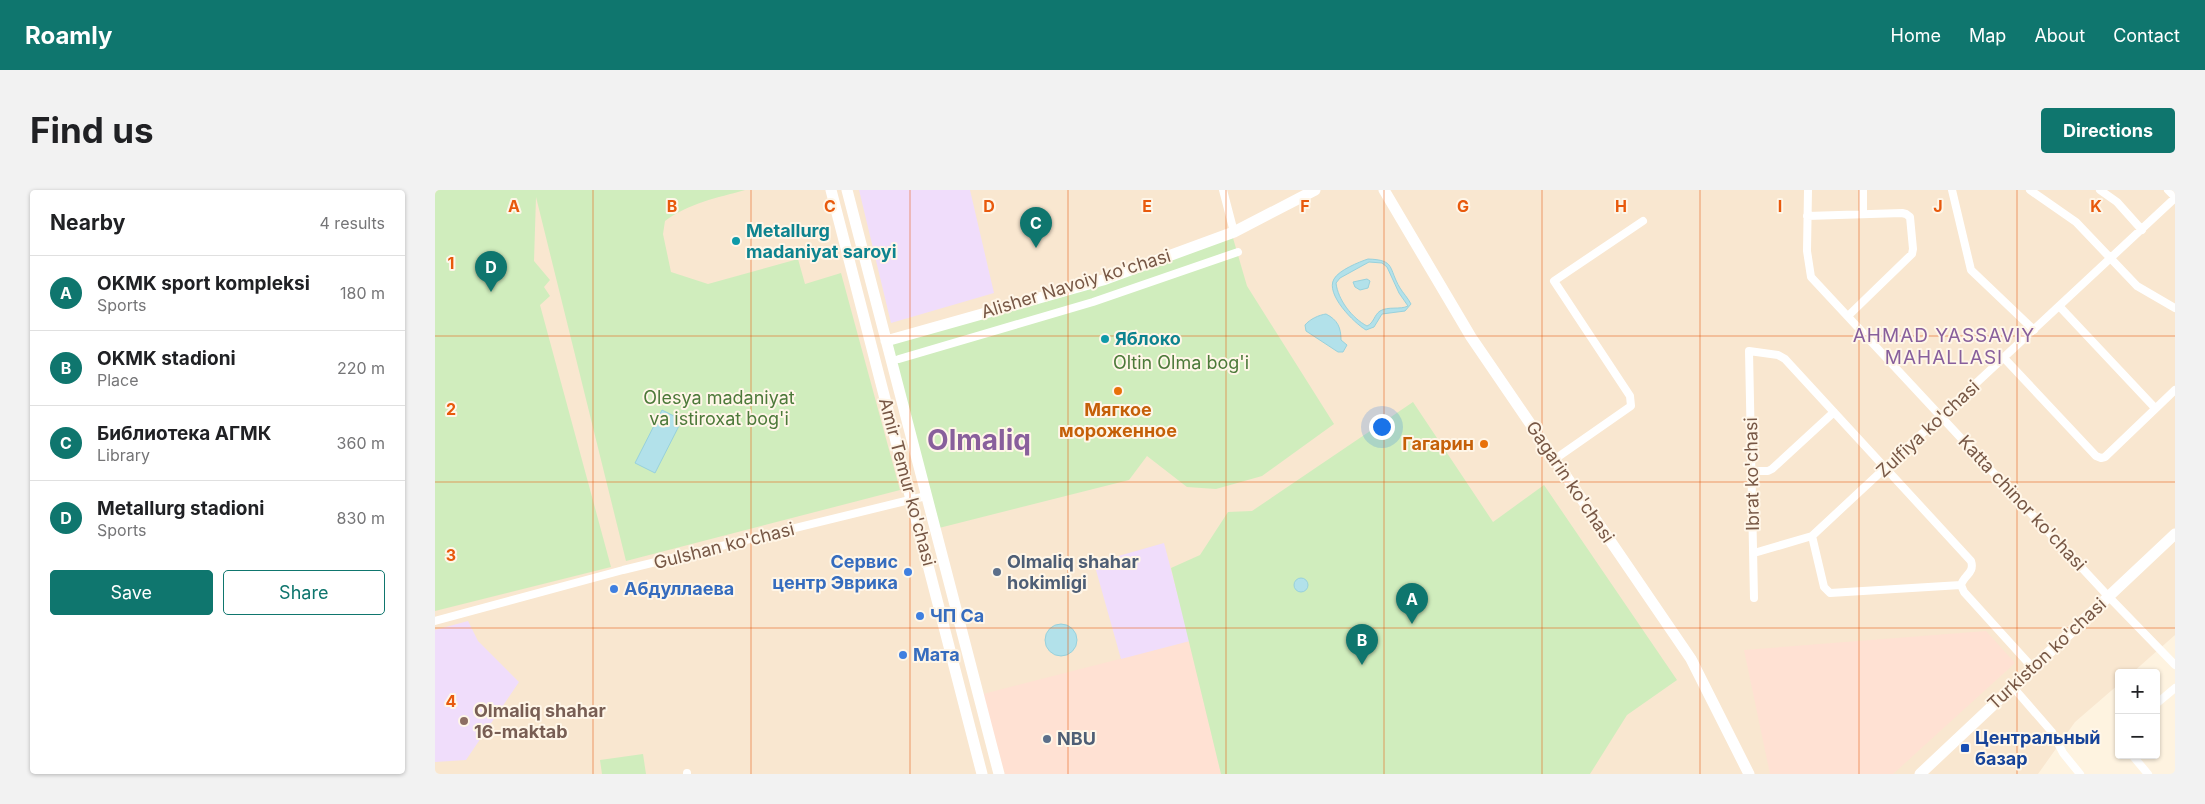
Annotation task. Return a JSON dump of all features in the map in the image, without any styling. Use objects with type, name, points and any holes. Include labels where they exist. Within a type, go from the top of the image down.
[{"type":"main road","name":"Amir Temur ko'chasi","points":[[831,190],[982,774]]},
{"type":"main road","name":"Amir Temur ko'chasi","points":[[847,190],[999,774]]},
{"type":"main road","name":"Alisher Navoiy ko'chasi","points":[[886,341],[1103,280],[1233,232],[1315,190]]},
{"type":"main road","name":"Gagarin ko'chasi","points":[[1386,191],[1471,337],[1691,659],[1749,774]]},
{"type":"main road","points":[[852,271],[867,267]]},
{"type":"main road","name":"Turkiston ko'chasi","points":[[1920,774],[2175,534]]},
{"type":"street","points":[[1223,190],[1233,232]]},
{"type":"street","name":"Katta chinor ko'chasi","points":[[1808,190],[1807,251],[1811,277],[2108,596],[2175,665]]},
{"type":"street","points":[[1863,190],[1863,214]]},
{"type":"street","points":[[1953,190],[1971,270],[2035,330]]},
{"type":"street","points":[[2030,190],[2077,222],[2137,286],[2175,308]]},
{"type":"street","points":[[2100,190],[2117,202],[2142,230]]},
{"type":"street","points":[[2168,190],[2175,197]]},
{"type":"street","name":"Zulfiya ko'chasi","points":[[1754,553],[1812,536],[2035,330],[2175,197]]},
{"type":"street","points":[[1807,216],[1907,214],[1909,217],[1912,254],[1848,316]]},
{"type":"street","points":[[1555,459],[1631,406],[1632,401],[1631,396],[1554,280],[1643,221]]},
{"type":"street","points":[[899,358],[1093,302],[1237,252]]},
{"type":"street","points":[[2059,307],[2155,408]]},
{"type":"street","name":"Ibrat ko'chasi","points":[[1754,598],[1753,471],[1749,351],[1778,355],[1785,359],[1834,412]]},
{"type":"street","points":[[2005,358],[2095,456],[2101,458],[2105,457],[2175,390]]},
{"type":"street","points":[[1753,471],[1768,471],[1772,469],[1834,412],[1971,561],[1973,567],[1961,585],[1830,593],[1823,587],[1812,536]]},
{"type":"street","name":"Gulshan ko'chasi","points":[[435,621],[623,570],[926,496]]},
{"type":"street","points":[[1961,585],[1964,592],[2032,667]]},
{"type":"street","points":[[2012,686],[2052,732],[2059,745],[2081,774]]},
{"type":"street","points":[[2160,701],[2175,688]]},
{"type":"street","points":[[2135,759],[2148,774]]},
{"type":"shaded area","points":[[435,190],[2175,190],[2175,635],[2137,669],[2115,669],[2115,687],[2075,722],[2038,774],[435,774]]},
{"type":"shaded area","points":[[859,190],[970,190],[994,293],[891,323]]},
{"type":"shaded area","points":[[1164,543],[1190,641],[1121,659],[1094,563]]},
{"type":"shaded area","name":"Olmaliq shahar 16-maktab","points":[[468,621],[478,641],[519,682],[466,760],[435,762],[435,630]]},
{"type":"shaded area","points":[[1986,631],[2015,663],[1893,774],[1770,774],[1744,650]]},
{"type":"shaded area","points":[[1190,641],[1221,774],[1005,774],[983,694]]},
{"type":"green space","name":"Olesya madaniyat va istiroxat bog'i","points":[[435,190],[745,190],[693,205],[665,221],[663,234],[671,272],[708,284],[798,259],[805,284],[841,273],[900,490],[626,561],[536,197],[534,261],[550,280],[544,287],[550,296],[540,305],[611,567],[435,611]]},
{"type":"green space","name":"Oltin Olma bog'i","points":[[1233,238],[1247,286],[1334,424],[1262,476],[1216,489],[1187,487],[1147,456],[1129,480],[939,528],[890,345]]},
{"type":"green space","points":[[1413,402],[1493,522],[1544,485],[1677,680],[1627,715],[1590,774],[1221,774],[1171,568],[1200,555],[1228,512],[1252,511]]},
{"type":"green space","points":[[643,754],[646,774],[602,774],[600,760]]},
{"type":"water","points":[[1368,259],[1383,261],[1390,266],[1396,281],[1411,304],[1405,311],[1382,314],[1374,327],[1366,330],[1342,308],[1332,285],[1340,272]],"holes":[[[1369,262],[1382,263],[1387,267],[1399,293],[1408,306],[1380,311],[1367,326],[1361,323],[1347,308],[1340,296],[1336,283],[1340,278]]]},
{"type":"water","points":[[1367,279],[1370,281],[1368,288],[1360,290],[1355,287],[1353,282]]},
{"type":"water","points":[[1326,314],[1338,325],[1341,340],[1347,345],[1343,352],[1338,352],[1306,331],[1305,325],[1307,323],[1320,315]]},
{"type":"water","points":[[662,410],[682,420],[655,473],[635,463]]},
{"type":"water","points":[[1298,578],[1304,578],[1308,585],[1304,592],[1298,592],[1294,588],[1294,582]]},
{"type":"water","points":[[1061,624],[1072,629],[1077,640],[1072,651],[1061,656],[1050,651],[1045,640],[1050,629]]},
{"type":"place","name":"Metallurg madaniyat saroyi","points":[[736,241]]},
{"type":"place","name":"Библиотека АГМК","points":[[1036,248]]},
{"type":"place","name":"Metallurg stadioni","points":[[491,292]]},
{"type":"place","name":"Яблоко","points":[[1105,339]]},
{"type":"place","name":"Мягкое мороженное","points":[[1118,391]]},
{"type":"place","name":"Гагарин","points":[[1484,444]]},
{"type":"place","name":"Сервис центр Эврика","points":[[908,572]]},
{"type":"place","name":"Olmaliq shahar hokimligi","points":[[997,572]]},
{"type":"place","name":"Абдуллаева","points":[[614,589]]},
{"type":"place","name":"ЧП Са","points":[[920,616]]},
{"type":"place","name":"OKMK sport kompleksi","points":[[1412,624]]},
{"type":"place","name":"Мата","points":[[903,655]]},
{"type":"place","name":"OKMK stadioni","points":[[1362,665]]},
{"type":"place","name":"Olmaliq shahar 16-maktab","points":[[464,721]]},
{"type":"place","name":"NBU","points":[[1047,739]]},
{"type":"place","name":"Центральный базар","points":[[1965,748]]},
{"type":"district","name":"AHMAD YASSAVIY MAHALLASI","points":[[1944,346]]},
{"type":"district","name":"Olmaliq","points":[[979,440]]}]
